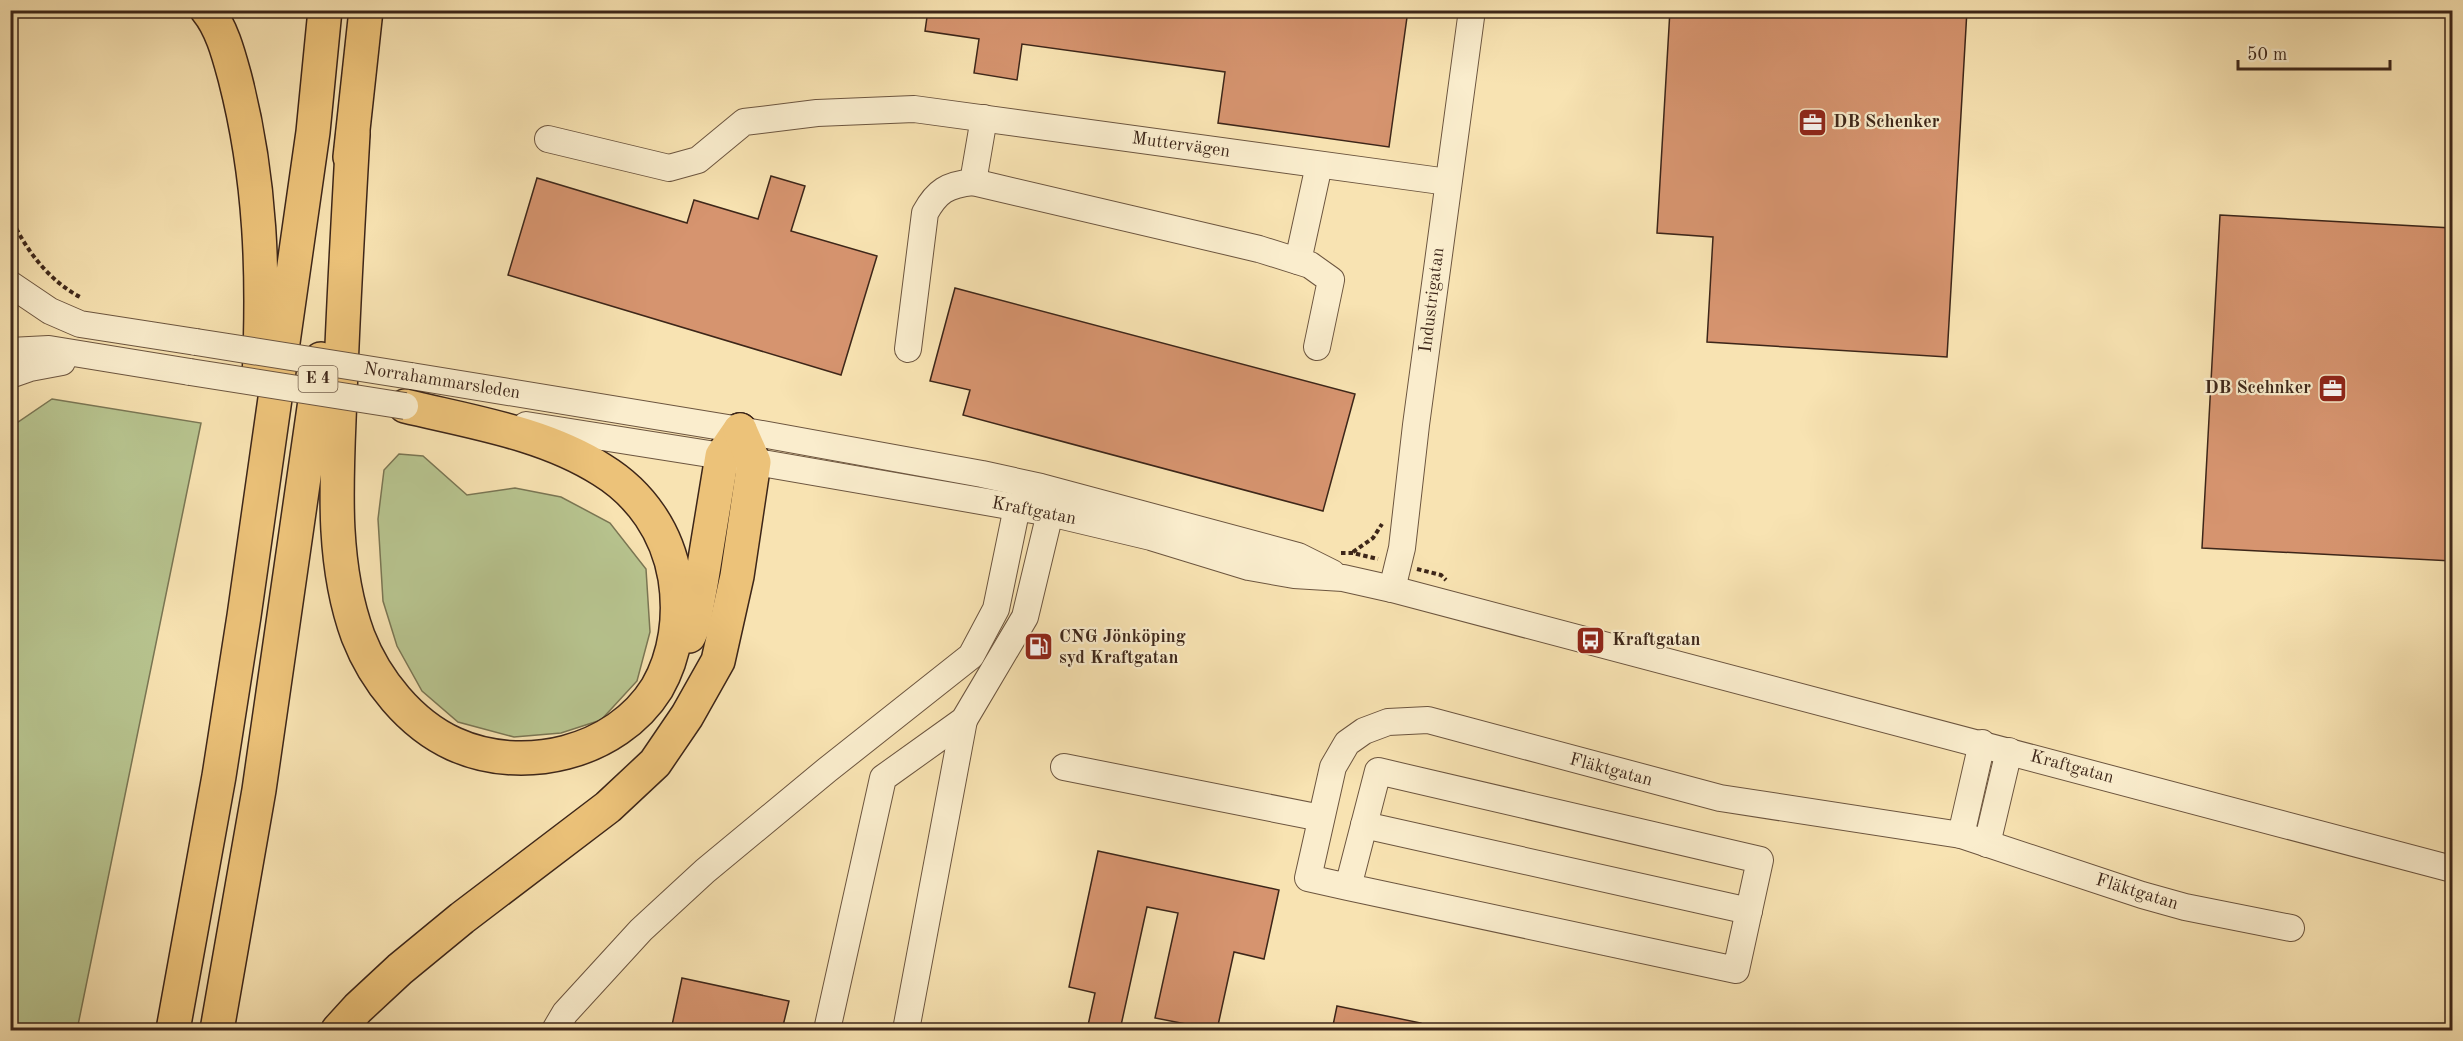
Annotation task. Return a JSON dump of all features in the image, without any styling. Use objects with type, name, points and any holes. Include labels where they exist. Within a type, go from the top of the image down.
[{"type":"highway","points":[[207,10],[228,53],[243,110],[260,227],[262,310],[244,616]]},
{"type":"highway","name":"E 4","points":[[173,1030],[219,776],[244,616],[313,132],[325,10]]},
{"type":"highway","name":"E 4","points":[[217,1030],[259,790],[353,134],[366,10]]},
{"type":"highway","points":[[338,1030],[400,969],[462,918],[608,807],[655,763],[687,717],[718,661],[737,576],[754,462],[731,443],[693,627],[677,661],[657,688],[638,711],[607,737],[564,753],[523,759],[487,754],[453,744],[416,719],[381,681],[358,636],[343,580],[337,507],[342,322],[353,134]]},
{"type":"highway","points":[[408,391],[497,428],[551,444],[602,469],[633,494],[656,523],[671,557],[676,583],[678,620],[673,651],[657,688]]},
{"type":"street","name":"Industrigatan","points":[[1392,589],[1402,548],[1416,425],[1472,10]]},
{"type":"street","name":"Muttervägen","points":[[548,140],[669,168],[699,160],[744,122],[817,113],[914,109],[1448,182]]},
{"type":"street","points":[[973,182],[984,118]]},
{"type":"street","points":[[1298,261],[1320,165]]},
{"type":"street","points":[[908,349],[925,213],[934,196],[957,184],[973,182],[1259,249],[1310,265],[1331,280],[1317,347]]},
{"type":"street","name":"Norrahammarsleden","points":[[10,284],[50,311],[81,324],[196,342],[408,391],[731,443]]},
{"type":"street","name":"Norrahammarsleden","points":[[10,351],[49,349],[92,358],[190,372],[408,391]]},
{"type":"street","points":[[10,375],[30,368],[92,358]]},
{"type":"street","name":"Kraftgatan","points":[[731,443],[1041,487],[1298,556],[1343,578]]},
{"type":"street","name":"Kraftgatan","points":[[754,462],[1050,513],[1151,537],[1249,567],[1294,575],[1343,578],[1392,589],[2452,869]]},
{"type":"street","points":[[555,1030],[565,1013],[641,930],[705,871],[827,770],[971,656],[996,609],[1017,507],[1041,487],[1050,513],[1025,618],[964,720],[906,1030]]},
{"type":"street","points":[[827,1030],[883,778],[964,720]]},
{"type":"street","name":"Fläktgatan","points":[[1348,887],[1308,878],[1333,768],[1347,743],[1364,731],[1388,722],[1428,720],[1720,798],[1961,836],[2142,895],[2291,928]]},
{"type":"street","points":[[1961,836],[1982,743]]},
{"type":"street","points":[[1987,844],[2009,751]]},
{"type":"street","points":[[1064,767],[1321,818]]},
{"type":"street","points":[[1378,771],[1760,860],[1736,970],[1348,887],[1364,825],[1378,771]]},
{"type":"street","points":[[1364,825],[1749,911]]},
{"type":"path","points":[[10,215],[17,231],[46,271],[68,291],[85,300]]},
{"type":"green space","points":[[52,399],[201,423],[77,1030],[11,1030],[11,427]]},
{"type":"green space","points":[[399,454],[423,456],[467,495],[515,488],[561,497],[610,523],[646,569],[650,632],[637,681],[601,720],[561,733],[514,737],[458,722],[422,691],[397,646],[383,601],[378,519],[384,470]]},
{"type":"building","points":[[928,10],[1408,10],[1389,147],[1218,123],[1225,72],[1022,44],[1017,80],[974,73],[979,39],[925,31]]},
{"type":"building","name":"DB Schenker","points":[[1670,10],[1967,10],[1947,357],[1707,342],[1713,237],[1657,233]]},
{"type":"building","points":[[771,176],[805,186],[791,231],[877,256],[841,375],[508,275],[537,178],[687,223],[694,200],[758,219]]},
{"type":"building","name":"DB Scehnker","points":[[2220,215],[2452,228],[2452,561],[2202,548]]},
{"type":"building","points":[[955,288],[1355,394],[1323,511],[963,415],[970,390],[930,381]]},
{"type":"building","points":[[1098,851],[1279,890],[1264,959],[1234,952],[1217,1030],[1155,1018],[1178,913],[1147,907],[1120,1030],[1087,1030],[1095,993],[1069,987]]},
{"type":"building","points":[[682,978],[789,1001],[782,1030],[671,1030]]},
{"type":"building","points":[[1337,1006],[1421,1023],[1421,1030],[1332,1030]]},
{"type":"place","name":"DB Schenker","points":[[1812,122]]},
{"type":"place","name":"DB Scehnker","points":[[2332,388]]},
{"type":"place","name":"Kraftgatan","points":[[1591,640]]},
{"type":"place","name":"CNG Jönköping syd Kraftgatan","points":[[1038,647]]}]
